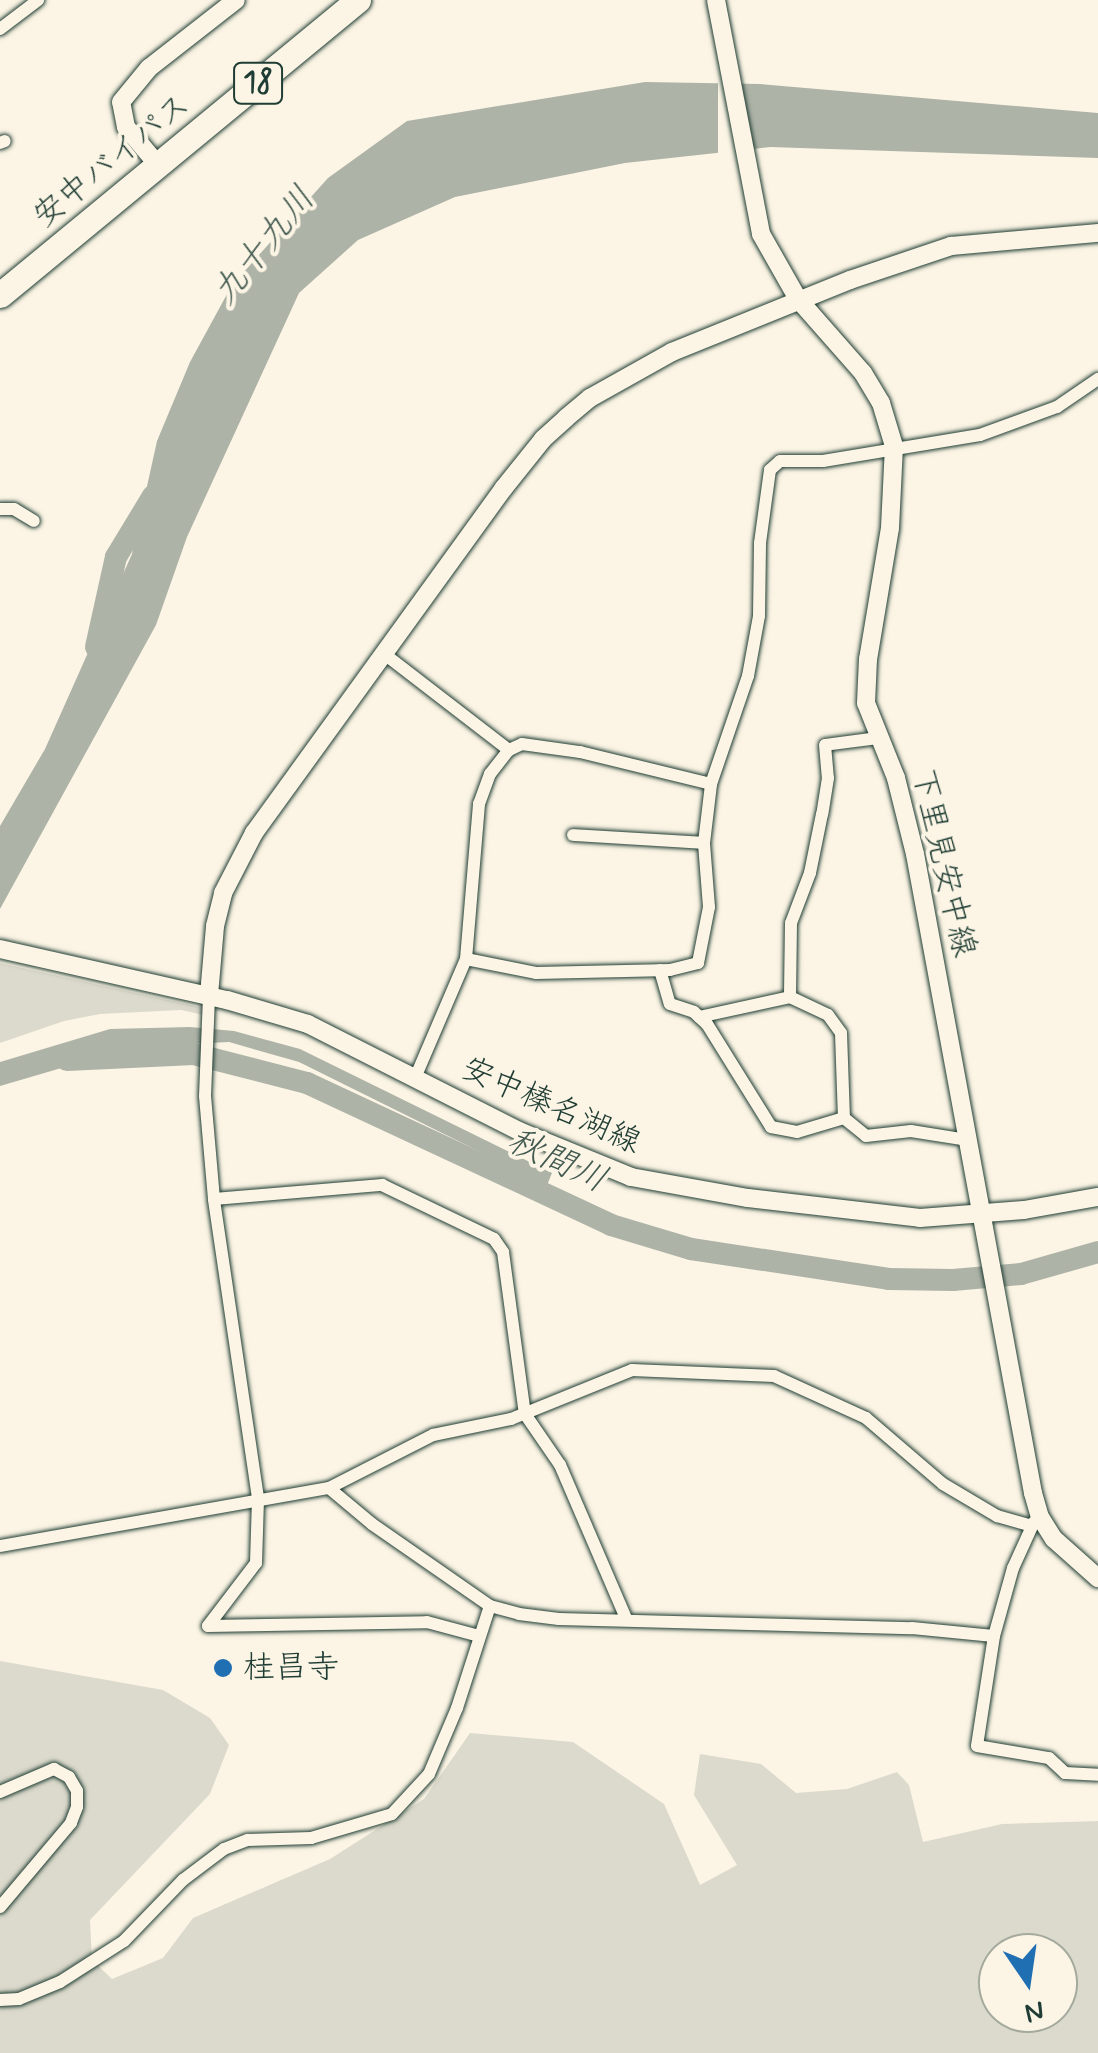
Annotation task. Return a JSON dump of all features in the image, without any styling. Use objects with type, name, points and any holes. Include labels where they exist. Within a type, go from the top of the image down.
[{"type":"highway","name":"安中バイパス","points":[[0,295],[358,0]]},
{"type":"main road","points":[[158,166],[126,127],[121,102],[149,68],[236,0]]},
{"type":"main road","name":"下里見安中線","points":[[716,0],[745,167],[761,234],[798,299],[863,373],[881,403],[894,446],[890,528],[868,659],[866,702],[896,778],[916,854],[1034,1521],[1069,1557],[1098,1578]]},
{"type":"main road","points":[[209,996],[214,926],[236,863],[382,653],[503,489],[566,418],[590,398],[672,352],[798,299],[951,246],[1098,232]]},
{"type":"main road","name":"安中榛名湖線","points":[[0,949],[209,996],[308,1024],[575,1156],[632,1176],[850,1213],[920,1218],[1098,1197]]},
{"type":"street","points":[[0,30],[38,0]]},
{"type":"street","points":[[466,960],[536,973],[688,969],[703,953],[709,907],[704,843],[711,784],[748,676],[759,616],[760,543],[770,470],[780,461],[823,461],[894,446],[980,435],[1057,406],[1098,379]]},
{"type":"street","points":[[0,509],[14,509],[34,521]]},
{"type":"street","points":[[382,653],[509,750]]},
{"type":"street","points":[[790,996],[791,923],[810,873],[822,814],[828,778],[825,745],[878,738]]},
{"type":"street","points":[[415,1078],[466,960],[479,804],[490,774],[509,750],[522,744],[580,752],[711,784]]},
{"type":"street","points":[[573,835],[704,843]]},
{"type":"street","points":[[660,970],[670,1004],[699,1017],[771,1127],[797,1132],[844,1118]]},
{"type":"street","points":[[209,996],[205,1096],[214,1198],[258,1498],[256,1563],[208,1626],[427,1622],[479,1636]]},
{"type":"street","points":[[699,1017],[790,996],[828,1014],[841,1032],[844,1118],[866,1136],[911,1131],[968,1140]]},
{"type":"street","points":[[214,1198],[382,1185],[494,1239],[503,1252],[525,1414],[560,1465],[626,1618]]},
{"type":"street","points":[[0,1546],[328,1488],[433,1435],[525,1414],[632,1370],[774,1376],[866,1418],[943,1484],[997,1516],[1034,1521],[994,1636],[977,1746],[1049,1758],[1065,1773],[1098,1775]]},
{"type":"street","points":[[328,1488],[372,1524],[490,1606],[559,1619],[912,1628],[994,1636]]},
{"type":"street","points":[[0,2000],[40,1991],[111,1950],[183,1880],[224,1848],[248,1840],[311,1838],[392,1814],[429,1774],[457,1708],[490,1606]]},
{"type":"street","points":[[0,1792],[54,1768],[69,1777],[76,1791],[77,1807],[72,1824],[0,1907]]},
{"type":"shaded area","points":[[645,82],[760,84],[1098,113],[1098,158],[770,147],[625,163],[455,197],[358,240],[299,293],[187,537],[156,625],[0,909],[0,826],[45,749],[132,554],[157,441],[190,362],[232,285],[328,178],[407,121]]},
{"type":"shaded area","points":[[0,963],[204,1008],[204,1015],[181,1010],[100,1014],[64,1021],[0,1043]]},
{"type":"shaded area","points":[[190,1027],[234,1031],[300,1049],[552,1173],[547,1185],[299,1062],[229,1042],[133,1047],[0,1086],[0,1062],[110,1029]]},
{"type":"shaded area","points":[[0,1661],[163,1690],[210,1718],[229,1745],[210,1794],[90,1920],[92,1960],[112,1979],[163,1958],[193,1918],[330,1859],[424,1799],[470,1733],[573,1742],[664,1804],[700,1885],[737,1865],[694,1795],[700,1754],[761,1764],[796,1793],[847,1789],[897,1772],[909,1785],[923,1842],[1002,1824],[1098,1821],[1098,2053],[0,2053]]},
{"type":"pier","points":[[718,78],[740,78],[740,158],[718,158]]},
{"type":"waterway","name":"九十九川","points":[[96,647],[116,557],[153,496]]},
{"type":"waterway","name":"秋間川","points":[[67,1060],[194,1054],[307,1083],[611,1225],[691,1249],[889,1279],[953,1280],[1021,1274],[1098,1252]]},
{"type":"place","name":"桂昌寺","points":[[223,1668]]}]
